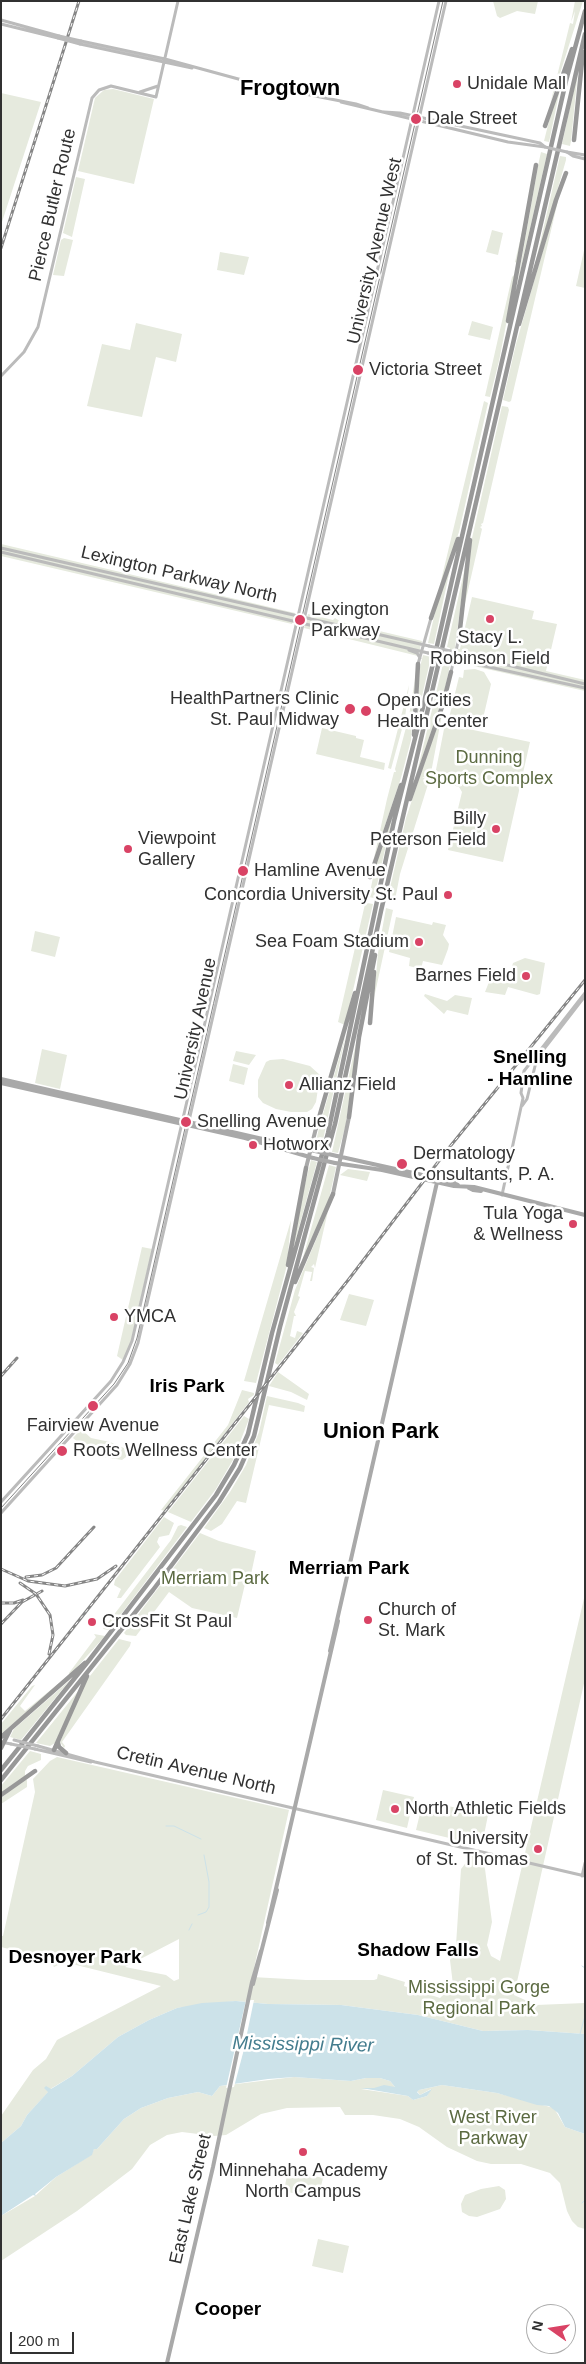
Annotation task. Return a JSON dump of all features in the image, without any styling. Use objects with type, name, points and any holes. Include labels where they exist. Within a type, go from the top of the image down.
[{"type":"highway","points":[[272,1333],[328,1133],[409,763],[576,41],[585,11]]},
{"type":"highway","points":[[1,1780],[153,1590],[230,1486],[250,1445],[329,1152],[381,911],[585,34]]},
{"type":"highway","points":[[545,126],[569,54],[576,41]]},
{"type":"highway","points":[[574,140],[578,82],[585,41]]},
{"type":"highway","points":[[500,369],[536,165]]},
{"type":"highway","points":[[517,327],[522,319],[553,210],[566,173]]},
{"type":"highway","points":[[432,618],[465,521]]},
{"type":"highway","points":[[459,638],[471,524]]},
{"type":"highway","points":[[413,747],[419,661]]},
{"type":"highway","points":[[402,821],[443,704],[452,672]]},
{"type":"highway","points":[[370,877],[409,763]]},
{"type":"highway","points":[[370,1023],[381,911]]},
{"type":"highway","points":[[316,1128],[349,1015],[372,926]]},
{"type":"highway","points":[[349,1117],[361,1026],[377,942]]},
{"type":"highway","points":[[1,1770],[90,1659],[222,1487],[244,1443],[256,1398],[290,1255],[306,1168]]},
{"type":"highway","points":[[290,1255],[293,1219],[298,1192]]},
{"type":"highway","points":[[276,1343],[297,1278],[333,1194]]},
{"type":"highway","points":[[1,1748],[3,1739],[11,1729],[90,1659]]},
{"type":"highway","points":[[54,1750],[90,1670]]},
{"type":"highway","points":[[58,1741],[59,1747],[66,1753]]},
{"type":"highway","points":[[1,1795],[35,1771]]},
{"type":"main road","points":[[136,92],[159,86],[178,1]]},
{"type":"main road","name":"University Avenue West","points":[[296,619],[439,1]]},
{"type":"main road","name":"University Avenue West","points":[[303,621],[446,1]]},
{"type":"main road","points":[[1,20],[58,37]]},
{"type":"main road","points":[[1,24],[262,84],[293,88],[321,98],[384,112],[392,111],[412,118],[540,143],[545,147],[585,155]]},
{"type":"main road","name":"Pierce Butler Route","points":[[1,376],[24,352],[38,327],[92,98],[99,90],[108,86],[156,97],[159,86]]},
{"type":"main road","points":[[567,152],[585,159]]},
{"type":"main road","name":"Lexington Parkway North","points":[[1,548],[296,619],[448,658],[585,684]]},
{"type":"main road","name":"Lexington Parkway North","points":[[1,552],[296,619]]},
{"type":"main road","points":[[419,661],[427,646],[432,618]]},
{"type":"main road","name":"University Avenue","points":[[1,1502],[107,1386],[126,1357],[144,1298],[296,619]]},
{"type":"main road","name":"Lexington Parkway North","points":[[303,621],[456,652],[585,688]]},
{"type":"main road","name":"University Avenue","points":[[1,1513],[115,1388],[130,1364],[146,1312],[303,621]]},
{"type":"main road","points":[[452,672],[459,638]]},
{"type":"main road","points":[[400,646],[417,653],[419,661]]},
{"type":"main road","points":[[502,1196],[522,1107],[523,1098],[521,1093],[527,1066],[585,995]]},
{"type":"main road","points":[[522,1107],[537,1058],[585,995]]},
{"type":"main road","points":[[1,1079],[155,1113],[182,1122]]},
{"type":"main road","points":[[1,1083],[313,1150],[438,1180]]},
{"type":"main road","points":[[139,1114],[155,1113]]},
{"type":"main road","points":[[333,1194],[337,1164],[349,1117]]},
{"type":"main road","points":[[189,1123],[311,1158],[337,1164],[454,1182],[458,1185],[472,1187],[473,1190],[585,1215]]},
{"type":"main road","points":[[306,1168],[313,1150],[316,1128]]},
{"type":"main road","points":[[297,1147],[309,1146],[314,1137]]},
{"type":"main road","points":[[296,1154],[304,1160],[306,1168]]},
{"type":"main road","points":[[334,1186],[341,1169],[356,1166]]},
{"type":"main road","name":"East Lake Street","points":[[167,2363],[438,1180]]},
{"type":"main road","name":"Cretin Avenue North","points":[[3,1739],[66,1753],[92,1762]]},
{"type":"main road","name":"Cretin Avenue North","points":[[3,1739],[11,1744],[583,1876]]},
{"type":"main road","points":[[583,1876],[585,1863]]},
{"type":"green space","points":[[493,1],[538,1],[535,14],[517,11],[500,18],[497,16]]},
{"type":"green space","points":[[575,1],[583,1],[550,105],[570,23],[573,24],[575,11],[571,22]]},
{"type":"green space","points":[[578,71],[571,141],[570,146],[562,144]]},
{"type":"green space","points":[[563,75],[549,142],[544,141],[550,117]]},
{"type":"green space","points":[[113,89],[154,99],[134,184],[78,171],[95,98],[104,90]]},
{"type":"green space","points":[[1,93],[41,102],[1,225]]},
{"type":"green space","points":[[541,152],[547,154],[517,285],[539,161]]},
{"type":"green space","points":[[560,156],[566,157],[566,160],[531,282]]},
{"type":"green space","points":[[76,177],[85,179],[72,237],[63,233]]},
{"type":"green space","points":[[533,185],[499,361],[490,397],[485,396],[512,277],[515,274],[517,263],[515,262]]},
{"type":"green space","points":[[561,188],[511,401],[509,402],[503,400],[516,344]]},
{"type":"green space","points":[[492,230],[503,233],[498,255],[486,252]]},
{"type":"green space","points":[[64,238],[73,240],[64,276],[53,275],[61,240]]},
{"type":"green space","points":[[585,246],[585,288],[576,286]]},
{"type":"green space","points":[[220,252],[249,257],[244,275],[217,270]]},
{"type":"green space","points":[[472,321],[493,327],[490,340],[468,335]]},
{"type":"green space","points":[[136,323],[182,334],[176,362],[156,357],[142,417],[87,406],[102,344],[130,350]]},
{"type":"green space","points":[[484,401],[488,403],[459,532],[439,589]]},
{"type":"green space","points":[[502,406],[508,407],[509,410],[483,523],[480,527],[482,529],[461,621],[472,538]]},
{"type":"green space","name":"Lexington Parkway","points":[[1,544],[295,613],[292,624],[1,556]]},
{"type":"green space","points":[[466,563],[455,648],[460,649],[472,597],[534,611],[532,619],[557,624],[546,671],[585,680],[585,691],[451,661],[443,697],[416,776],[444,660],[448,660],[450,648],[447,647]]},
{"type":"green space","points":[[451,565],[434,644],[428,643],[436,608]]},
{"type":"green space","name":"Lexington Parkway","points":[[308,614],[333,620],[335,618],[341,622],[422,641],[418,656],[304,628]]},
{"type":"green space","points":[[423,655],[431,657],[417,718],[420,667]]},
{"type":"green space","points":[[475,669],[484,672],[491,684],[482,723],[479,723],[477,729],[448,722],[459,677],[463,678],[464,670]]},
{"type":"green space","points":[[415,679],[411,740],[401,778],[374,858],[409,716]]},
{"type":"green space","points":[[409,685],[405,718],[391,769],[388,768]]},
{"type":"green space","points":[[444,704],[430,778],[422,777],[429,781],[400,874],[395,900],[387,901],[406,818]]},
{"type":"green space","name":"Dunning Sports Complex","points":[[445,724],[530,742],[503,862],[448,850],[462,792],[459,787],[434,780]]},
{"type":"green space","points":[[322,728],[356,736],[356,738],[364,740],[360,757],[385,763],[384,770],[316,754]]},
{"type":"green space","points":[[394,810],[374,898],[369,897],[376,863]]},
{"type":"green space","points":[[365,904],[373,904],[345,1025],[338,1022]]},
{"type":"green space","points":[[386,908],[393,910],[374,998],[378,953]]},
{"type":"green space","name":"Sea Foam Stadium","points":[[396,917],[432,925],[433,922],[446,925],[443,935],[449,944],[442,965],[423,961],[421,969],[409,966],[410,958],[389,952]]},
{"type":"green space","points":[[35,931],[60,937],[55,957],[31,951]]},
{"type":"green space","name":"Barnes Field","points":[[525,958],[545,963],[540,994],[537,995],[508,987],[505,995],[485,992],[491,977],[503,973],[510,974],[513,963]]},
{"type":"green space","points":[[425,994],[447,1001],[455,995],[472,998],[468,1015],[447,1010],[444,1014],[424,996]]},
{"type":"green space","points":[[346,1034],[321,1149],[316,1148],[319,1128]]},
{"type":"green space","points":[[358,1034],[346,1124],[338,1153],[332,1152]]},
{"type":"green space","points":[[42,1049],[67,1055],[60,1089],[35,1083]]},
{"type":"green space","points":[[236,1051],[256,1055],[249,1065],[233,1061]]},
{"type":"green space","name":"Allianz Field","points":[[283,1059],[310,1066],[320,1075],[316,1102],[312,1109],[307,1112],[291,1112],[276,1109],[263,1103],[258,1097],[258,1080],[266,1062]]},
{"type":"green space","points":[[233,1064],[248,1068],[244,1085],[229,1081]]},
{"type":"green space","points":[[311,1160],[317,1162],[293,1249],[302,1196]]},
{"type":"green space","points":[[329,1165],[336,1167],[329,1199],[302,1261]]},
{"type":"green space","points":[[348,1169],[370,1172],[367,1181],[340,1175]]},
{"type":"green space","points":[[328,1211],[315,1268],[314,1264],[311,1267],[314,1268],[312,1281],[310,1281],[312,1272],[305,1271],[290,1336],[295,1338],[297,1331],[303,1333],[278,1365],[275,1363],[295,1290]]},
{"type":"green space","points":[[291,1220],[287,1265],[256,1383],[244,1381]]},
{"type":"green space","points":[[142,1247],[152,1249],[131,1341],[123,1360],[117,1356]]},
{"type":"green space","points":[[349,1294],[374,1300],[366,1326],[340,1320]]},
{"type":"green space","points":[[278,1372],[309,1394],[307,1400],[291,1392],[269,1386]]},
{"type":"green space","points":[[242,1390],[254,1393],[254,1395],[248,1399],[249,1402],[165,1511],[161,1510],[228,1425]]},
{"type":"green space","points":[[267,1396],[305,1406],[304,1412],[269,1405],[246,1503],[237,1501],[222,1524],[211,1531],[204,1528],[230,1492],[246,1465],[259,1432]]},
{"type":"green space","points":[[244,1416],[249,1419],[233,1460],[216,1489],[191,1522],[168,1512]]},
{"type":"green space","points":[[81,1429],[91,1438],[110,1442],[124,1448],[127,1452],[126,1457],[122,1460],[92,1455],[86,1445],[80,1444],[73,1438]]},
{"type":"green space","points":[[164,1517],[174,1523],[169,1535],[159,1537],[157,1542],[160,1547],[121,1598],[117,1598],[121,1589],[114,1585],[115,1580]]},
{"type":"green space","points":[[178,1526],[187,1527],[109,1630],[103,1629],[171,1540]]},
{"type":"green space","name":"Merriam Park","points":[[200,1533],[219,1541],[256,1551],[250,1579],[246,1580],[237,1618],[192,1608],[169,1592],[136,1636],[126,1635],[124,1633]]},
{"type":"green space","name":"Mississippi Gorge Regional Park","points":[[585,1594],[585,1679],[514,1995],[536,2005],[585,2003],[585,2034],[528,2030],[483,2031],[418,2015],[341,2005],[268,2004],[236,2001],[177,2008],[149,2020],[118,2037],[72,2076],[52,2088],[27,2115],[21,2126],[1,2143],[1,2116],[33,2070],[46,2059],[57,2040],[161,1986],[64,1962],[54,1967],[49,1959],[1,1947],[1,1936],[3,1936],[35,1792],[33,1779],[50,1761],[57,1757],[289,1810],[252,1977],[306,1980],[374,1980],[377,1979],[378,1974],[405,1982],[404,1986],[440,1998],[453,1985],[450,1960],[456,1945],[461,1869],[472,1855],[481,1857],[485,1869],[492,1922],[487,1945],[491,1956],[500,1961]],"holes":[[[179,1939],[179,1979],[174,1981],[166,1975],[125,1967]]]},
{"type":"green space","points":[[94,1634],[105,1636],[70,1675],[69,1673],[96,1637]]},
{"type":"green space","points":[[119,1639],[131,1642],[130,1646],[62,1742],[65,1746],[64,1748],[60,1742],[86,1681]]},
{"type":"green space","points":[[70,1680],[21,1740],[10,1737],[14,1729]]},
{"type":"green space","points":[[59,1683],[1,1734],[1,1724],[32,1686],[35,1685],[20,1706],[25,1711]]},
{"type":"green space","points":[[79,1690],[55,1743],[50,1746],[36,1743]]},
{"type":"green space","points":[[30,1751],[41,1754],[41,1760],[28,1766],[25,1776],[1,1793],[1,1786]]},
{"type":"green space","points":[[23,1780],[27,1780],[27,1787],[1,1804],[1,1798]]},
{"type":"green space","name":"North Athletic Fields","points":[[383,1790],[414,1797],[407,1828],[376,1820]]},
{"type":"green space","points":[[435,1803],[446,1803],[448,1806],[488,1815],[483,1840],[477,1844],[470,1843],[416,1830],[422,1805],[428,1806]]},
{"type":"green space","name":"West River Parkway","points":[[294,2077],[351,2081],[380,2078],[390,2081],[395,2087],[361,2089],[408,2096],[413,2100],[427,2096],[431,2089],[420,2095],[417,2091],[442,2085],[497,2093],[554,2108],[565,2127],[585,2134],[585,2229],[578,2227],[572,2221],[567,2211],[560,2183],[550,2173],[521,2164],[491,2164],[477,2161],[447,2147],[419,2127],[400,2119],[373,2115],[345,2115],[340,2107],[287,2108],[261,2114],[226,2135],[214,2136],[182,2132],[167,2135],[150,2145],[132,2169],[77,2211],[1,2261],[1,2216],[35,2196],[56,2177],[91,2155],[94,2149],[97,2149],[124,2119],[141,2108],[168,2098],[198,2092],[212,2096],[220,2086]]},
{"type":"green space","points":[[288,2170],[323,2178],[318,2199],[284,2191]]},
{"type":"green space","points":[[499,2186],[505,2190],[506,2199],[500,2209],[477,2217],[469,2216],[462,2212],[461,2204],[465,2195],[481,2189]]},
{"type":"green space","points":[[318,2239],[349,2246],[343,2273],[312,2266]]},
{"type":"water","name":"Mississippi River","points":[[236,2001],[268,2004],[341,2005],[418,2015],[483,2031],[528,2030],[585,2034],[585,2134],[565,2127],[558,2113],[549,2106],[537,2105],[497,2093],[442,2085],[419,2090],[417,2092],[420,2095],[432,2089],[427,2096],[413,2100],[408,2096],[361,2088],[374,2088],[384,2085],[395,2087],[390,2081],[380,2078],[351,2081],[294,2077],[268,2079],[220,2086],[212,2096],[198,2092],[168,2098],[141,2108],[124,2119],[97,2149],[94,2149],[92,2155],[56,2177],[35,2194],[36,2196],[33,2195],[1,2216],[1,2143],[21,2126],[27,2115],[48,2092],[44,2088],[46,2086],[51,2089],[72,2076],[118,2037],[149,2020],[177,2008],[202,2003]]},
{"type":"pier","points":[[246,2000],[254,2000],[243,2053],[234,2087],[226,2088]]},
{"type":"waterway","points":[[166,1826],[174,1826],[201,1839]]},
{"type":"waterway","points":[[198,1915],[206,1912],[209,1907],[209,1882],[204,1855]]},
{"type":"waterway","points":[[189,1930],[192,1924]]},
{"type":"waterway","points":[[580,2034],[585,2016]]},
{"type":"waterway","points":[[582,2203],[585,2200]]},
{"type":"tram line","points":[[1,1508],[114,1384],[128,1363],[137,1338],[443,1]]},
{"type":"railway","points":[[1,248],[79,1]]},
{"type":"railway","points":[[1,1719],[349,1279],[448,1149],[585,980]]},
{"type":"railway","points":[[1,1376],[17,1358]]},
{"type":"railway","points":[[26,1577],[42,1575],[56,1568],[94,1527]]},
{"type":"railway","points":[[1,1569],[28,1581],[65,1586],[97,1579],[116,1566]]},
{"type":"railway","points":[[20,1583],[36,1594],[50,1615],[53,1635],[49,1654]]},
{"type":"railway","points":[[1,1624],[22,1602],[42,1591]]},
{"type":"railway","points":[[1,1603],[14,1603],[23,1600]]},
{"type":"place","name":"Unidale Mall","points":[[457,84]]},
{"type":"place","name":"Dale Street","points":[[416,119]]},
{"type":"place","name":"Victoria Street","points":[[358,370]]},
{"type":"place","name":"Stacy L. Robinson Field","points":[[490,619]]},
{"type":"place","name":"Lexington Parkway","points":[[300,620]]},
{"type":"place","name":"HealthPartners Clinic St. Paul Midway","points":[[350,709]]},
{"type":"place","name":"Open Cities Health Center","points":[[366,711]]},
{"type":"place","name":"Billy Peterson Field","points":[[496,829]]},
{"type":"place","name":"Viewpoint Gallery","points":[[128,849]]},
{"type":"place","name":"Hamline Avenue","points":[[243,871]]},
{"type":"place","name":"Concordia University St. Paul","points":[[448,895]]},
{"type":"place","name":"Sea Foam Stadium","points":[[419,942]]},
{"type":"place","name":"Barnes Field","points":[[526,976]]},
{"type":"place","name":"Allianz Field","points":[[289,1085]]},
{"type":"place","name":"Snelling Avenue","points":[[186,1122]]},
{"type":"place","name":"Hotworx","points":[[253,1145]]},
{"type":"place","name":"Dermatology Consultants, P. A.","points":[[402,1164]]},
{"type":"place","name":"Tula Yoga & Wellness","points":[[573,1224]]},
{"type":"place","name":"YMCA","points":[[114,1317]]},
{"type":"place","name":"Fairview Avenue","points":[[93,1406]]},
{"type":"place","name":"Roots Wellness Center","points":[[62,1451]]},
{"type":"place","name":"Church of St. Mark","points":[[368,1620]]},
{"type":"place","name":"CrossFit St Paul","points":[[92,1622]]},
{"type":"place","name":"North Athletic Fields","points":[[395,1809]]},
{"type":"place","name":"University of St. Thomas","points":[[538,1849]]},
{"type":"place","name":"Minnehaha Academy North Campus","points":[[303,2152]]},
{"type":"district","name":"Frogtown","points":[[290,89]]},
{"type":"district","name":"Snelling - Hamline","points":[[530,1069]]},
{"type":"district","name":"Iris Park","points":[[187,1387]]},
{"type":"district","name":"Union Park","points":[[381,1432]]},
{"type":"district","name":"Merriam Park","points":[[349,1569]]},
{"type":"district","name":"Shadow Falls","points":[[418,1951]]},
{"type":"district","name":"Desnoyer Park","points":[[75,1958]]},
{"type":"district","name":"Cooper","points":[[228,2310]]}]
